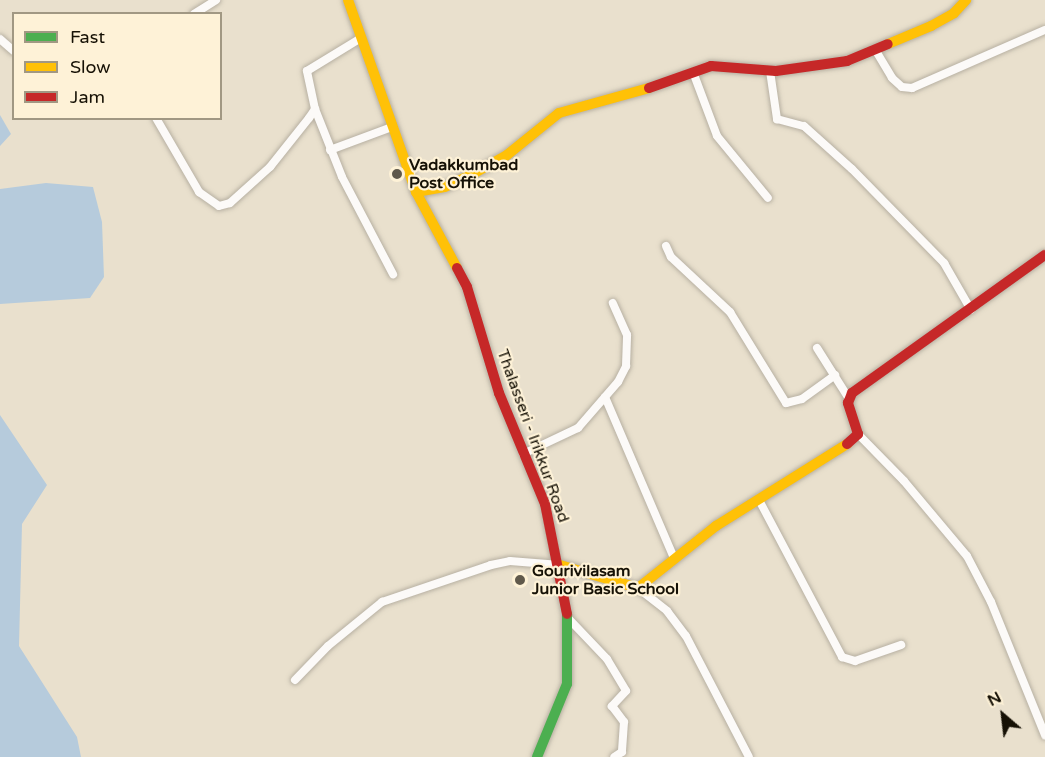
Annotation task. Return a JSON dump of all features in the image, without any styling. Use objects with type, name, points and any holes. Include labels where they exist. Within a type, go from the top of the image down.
[{"type":"street","points":[[197,12],[216,0]]},
{"type":"street","name":"Thalasseri - Irikkur Road","points":[[348,0],[416,192],[467,287],[499,393],[545,504],[560,565],[567,617],[567,684],[537,757]]},
{"type":"street","points":[[416,192],[445,187],[471,175],[507,154],[559,113],[663,84],[721,64],[770,71],[847,61],[876,51],[931,26],[954,13],[966,0]]},
{"type":"street","points":[[876,51],[892,78],[902,87],[912,88],[1045,30]]},
{"type":"street","points":[[362,38],[307,71],[315,109],[330,150],[393,274]]},
{"type":"street","points":[[0,39],[12,49]]},
{"type":"street","points":[[770,71],[777,119],[804,126],[852,169],[944,263],[971,310]]},
{"type":"street","points":[[693,72],[717,136],[768,198]]},
{"type":"street","points":[[157,120],[199,192],[219,206],[242,195],[315,109]]},
{"type":"street","points":[[330,150],[392,127]]},
{"type":"street","points":[[666,246],[671,257],[730,312],[786,402],[802,399],[835,375]]},
{"type":"street","points":[[848,397],[1045,255]]},
{"type":"street","points":[[523,454],[578,428],[605,397],[626,366],[627,335],[613,303]]},
{"type":"street","points":[[817,348],[848,397],[858,434],[904,481],[967,556],[991,602],[1045,735]]},
{"type":"street","points":[[605,397],[624,434],[645,493],[674,558]]},
{"type":"street","points":[[638,588],[674,558],[858,434]]},
{"type":"street","points":[[759,500],[842,657],[855,661],[901,645]]},
{"type":"street","points":[[295,680],[334,640],[382,602],[491,565],[510,561],[560,565],[638,588],[667,611],[686,636],[749,757]]},
{"type":"street","points":[[567,617],[607,659],[626,691],[612,706],[624,722],[622,752],[614,757]]},
{"type":"water","points":[[0,115],[11,134],[0,146]]},
{"type":"water","points":[[46,183],[93,187],[102,222],[104,277],[90,298],[0,304],[0,189]]},
{"type":"water","points":[[0,415],[47,485],[22,524],[19,646],[77,737],[81,757],[0,757]]},
{"type":"traffic: fast","points":[[537,757],[567,684],[567,614]]},
{"type":"traffic: slow","points":[[348,0],[416,192],[457,268]]},
{"type":"traffic: slow","points":[[888,44],[931,26],[954,13],[966,0]]},
{"type":"traffic: slow","points":[[416,192],[445,187],[471,175],[507,155],[559,113],[649,88]]},
{"type":"traffic: slow","points":[[560,565],[638,588],[716,526],[847,444]]},
{"type":"traffic: jam","points":[[649,88],[711,66],[776,71],[847,61],[888,44]]},
{"type":"traffic: jam","points":[[847,444],[858,434],[848,403],[852,393],[1045,255]]},
{"type":"traffic: jam","points":[[457,268],[467,287],[499,393],[545,504],[567,614]]},
{"type":"place","name":"Vadakkumbad Post Office","points":[[397,174]]},
{"type":"place","name":"Gourivilasam Junior Basic School","points":[[520,580]]}]
